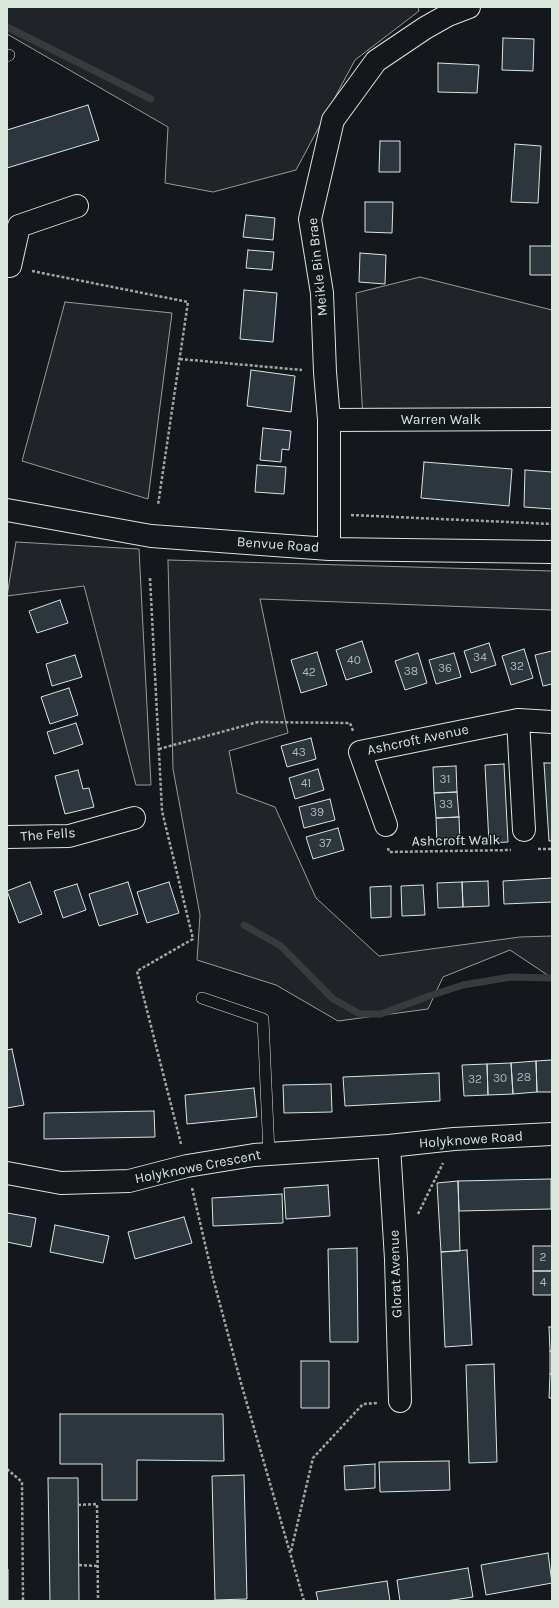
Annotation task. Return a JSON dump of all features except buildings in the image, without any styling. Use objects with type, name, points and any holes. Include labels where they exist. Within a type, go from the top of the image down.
[{"type":"street","name":"Meikle Bin Brae","points":[[329,548],[329,420],[325,372],[322,293],[310,219],[333,120],[376,61],[425,28],[468,7]]},
{"type":"street","points":[[9,266],[19,226],[76,206]]},
{"type":"street","name":"Warren Walk","points":[[329,420],[552,419]]},
{"type":"street","name":"Benvue Road","points":[[7,510],[151,536],[329,548],[552,552]]},
{"type":"street","points":[[518,720],[524,830]]},
{"type":"street","name":"Ashcroft Avenue","points":[[386,825],[360,752],[518,720],[552,722]]},
{"type":"street","name":"The Fells","points":[[7,837],[69,836],[134,818]]},
{"type":"street","name":"Holyknowe Road","points":[[389,1146],[454,1139],[552,1134]]},
{"type":"street","name":"Holyknowe Crescent","points":[[7,1173],[61,1183],[129,1181],[187,1166],[254,1154],[389,1146]]},
{"type":"street","name":"Glorat Avenue","points":[[389,1146],[396,1259],[400,1401]]},
{"type":"lane","points":[[202,998],[263,1019],[269,1153]]},
{"type":"path","points":[[9,266],[188,302],[158,505]]},
{"type":"path","points":[[180,359],[325,372]]},
{"type":"path","points":[[329,514],[552,524]]},
{"type":"path","points":[[150,578],[162,811],[193,939],[137,971],[187,1166],[213,1278],[241,1383],[304,1601]]},
{"type":"path","points":[[159,749],[258,722],[350,723],[360,752]]},
{"type":"path","name":"Ashcroft Walk","points":[[386,825],[389,852],[513,850]]},
{"type":"path","points":[[536,849],[552,849]]},
{"type":"path","points":[[417,1217],[454,1139]]},
{"type":"path","points":[[290,1552],[313,1458],[363,1404],[400,1401]]},
{"type":"path","points":[[7,1468],[22,1482],[23,1601]]},
{"type":"path","points":[[78,1505],[97,1504],[98,1601]]},
{"type":"path","points":[[79,1565],[98,1566]]},
{"type":"shaded area","points":[[7,7],[418,7],[419,11],[355,60],[296,170],[213,192],[165,183],[168,127],[7,34]]},
{"type":"shaded area","points":[[420,277],[552,310],[552,419],[363,420],[356,293]]},
{"type":"shaded area","points":[[65,302],[172,313],[148,499],[22,461]]},
{"type":"shaded area","points":[[16,542],[139,549],[151,785],[136,785],[84,586],[7,596]]},
{"type":"shaded area","points":[[168,560],[552,571],[552,610],[260,599],[288,733],[229,751],[237,793],[275,807],[316,898],[379,956],[520,937],[552,936],[552,978],[510,950],[443,977],[428,1009],[338,1021],[276,985],[197,960],[200,915],[173,769]]},
{"type":"waterway","points":[[7,27],[151,99]]},
{"type":"waterway","points":[[244,925],[281,946],[333,999],[360,1014],[381,1014],[463,985],[511,977],[552,978]]}]
